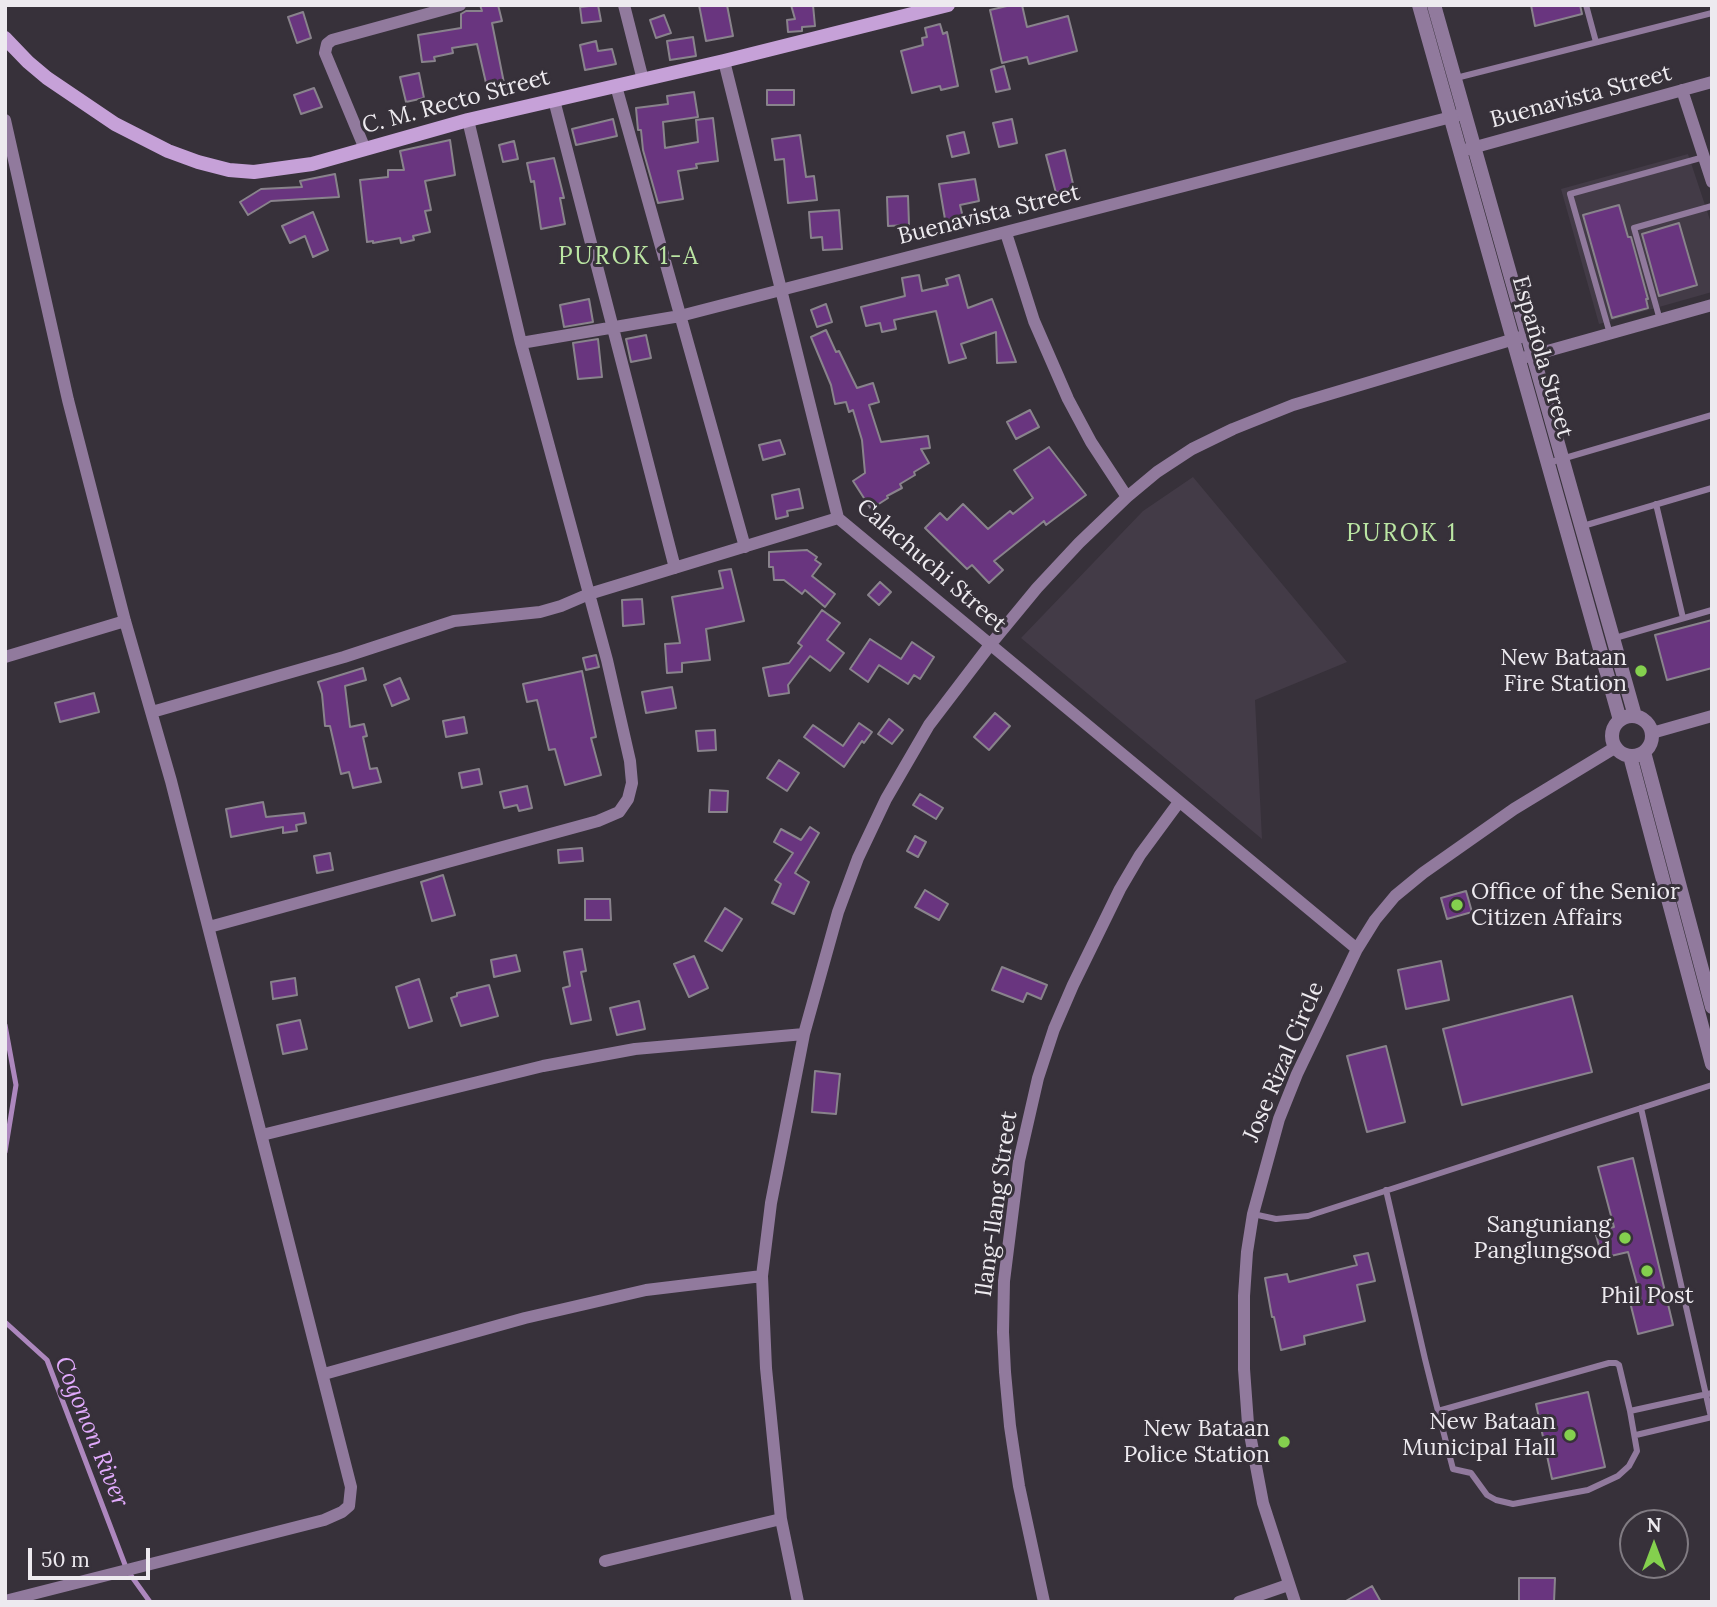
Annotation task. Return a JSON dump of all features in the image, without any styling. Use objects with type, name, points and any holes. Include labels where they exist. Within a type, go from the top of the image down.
[{"type":"main road","name":"C. M. Recto Street","points":[[5,38],[28,62],[115,124],[168,151],[198,162],[229,170],[254,172],[312,164],[468,120],[724,61],[948,5]]},
{"type":"street","points":[[365,149],[326,53],[327,44],[332,40],[460,5]]},
{"type":"street","points":[[624,5],[643,80]]},
{"type":"street","name":"Española Street","points":[[1419,5],[1448,79]]},
{"type":"street","name":"Española Street","points":[[1434,5],[1458,116],[1628,718]]},
{"type":"street","name":"Calachuchi Street","points":[[724,61],[838,518],[1357,949]]},
{"type":"street","name":"Buenavista Street","points":[[1468,149],[1712,82]]},
{"type":"street","points":[[616,86],[746,547]]},
{"type":"street","points":[[1682,90],[1712,182]]},
{"type":"street","points":[[554,100],[676,568]]},
{"type":"street","name":"Buenavista Street","points":[[521,343],[680,316],[1458,116]]},
{"type":"street","points":[[5,120],[68,400],[209,927],[350,1477],[351,1497],[349,1506],[342,1512],[324,1520],[5,1601]]},
{"type":"street","points":[[209,927],[598,821],[619,812],[628,800],[632,783],[630,761],[607,660],[521,343],[468,120]]},
{"type":"street","points":[[1006,233],[1034,321],[1068,399],[1091,442],[1127,497]]},
{"type":"street","points":[[1526,358],[1712,305]]},
{"type":"street","points":[[798,1602],[781,1518],[764,1340],[762,1276],[771,1203],[804,1034],[838,912],[858,858],[886,799],[929,725],[990,645],[1046,579],[1127,497],[1157,472],[1192,449],[1233,429],[1335,391],[1520,337]]},
{"type":"street","name":"Española Street","points":[[1555,461],[1581,526],[1613,639],[1628,718]]},
{"type":"street","points":[[152,712],[344,657],[454,621],[540,612],[589,594],[838,518]]},
{"type":"street","points":[[5,657],[125,621]]},
{"type":"street","points":[[1652,733],[1712,716]]},
{"type":"street","points":[[1628,718],[1646,722],[1652,733],[1651,744],[1637,754],[1616,747],[1612,736],[1616,725],[1628,718]]},
{"type":"street","name":"Jose Rizal Circle","points":[[1294,1602],[1263,1503],[1248,1424],[1244,1369],[1244,1296],[1253,1214],[1279,1119],[1297,1074],[1357,949],[1375,920],[1395,896],[1514,809],[1616,747]]},
{"type":"street","points":[[1637,754],[1712,1007]]},
{"type":"street","points":[[1637,754],[1712,1064]]},
{"type":"street","name":"Ilang-Ilang Street","points":[[1044,1602],[1019,1486],[1005,1372],[1004,1280],[1019,1161],[1038,1078],[1054,1029],[1073,985],[1120,889],[1140,855],[1180,802]]},
{"type":"street","points":[[262,1135],[556,1064],[635,1049],[804,1034]]},
{"type":"street","points":[[324,1374],[525,1318],[646,1290],[762,1276]]},
{"type":"street","points":[[606,1561],[781,1518]]},
{"type":"street","points":[[1239,1602],[1288,1585]]},
{"type":"lane","points":[[1586,5],[1596,42]]},
{"type":"lane","points":[[1448,79],[1712,13]]},
{"type":"lane","points":[[1610,334],[1570,194],[1704,157]]},
{"type":"lane","points":[[1660,320],[1634,228],[1712,205]]},
{"type":"lane","points":[[1555,461],[1712,415]]},
{"type":"lane","points":[[1581,526],[1712,488]]},
{"type":"lane","points":[[1656,504],[1683,618]]},
{"type":"lane","points":[[1613,639],[1712,610]]},
{"type":"lane","points":[[1253,1214],[1291,1219],[1386,1191],[1712,1085]]},
{"type":"lane","points":[[1636,1435],[1711,1417],[1709,1394],[1641,1108]]},
{"type":"lane","points":[[1386,1191],[1438,1411],[1453,1469],[1471,1473],[1496,1500],[1513,1504],[1588,1490],[1618,1476],[1629,1466],[1637,1451],[1636,1435],[1619,1365],[1612,1363],[1438,1411]]},
{"type":"lane","points":[[1630,1411],[1709,1394]]},
{"type":"shaded area","points":[[1688,154],[1712,226],[1712,292],[1599,324],[1561,189]]},
{"type":"shaded area","points":[[1193,477],[1347,662],[1255,700],[1262,839],[1021,638],[1143,511]]},
{"type":"building","points":[[480,5],[498,5],[502,21],[492,23],[506,93],[489,96],[477,44],[452,48],[453,53],[434,57],[435,61],[422,62],[418,35],[461,28],[461,14],[466,11],[482,11]]},
{"type":"building","points":[[598,5],[601,21],[582,23],[580,7]]},
{"type":"building","points":[[699,5],[727,5],[733,36],[706,41]]},
{"type":"building","points":[[791,5],[813,5],[815,26],[788,32],[787,20],[795,19]]},
{"type":"building","points":[[1022,5],[1027,27],[1068,16],[1077,51],[1029,64],[1027,57],[1002,63],[990,10]]},
{"type":"building","points":[[1531,5],[1580,5],[1582,14],[1535,26]]},
{"type":"building","points":[[303,12],[311,38],[297,43],[288,17]]},
{"type":"building","points":[[664,15],[671,33],[656,38],[650,20]]},
{"type":"building","points":[[940,24],[943,34],[947,32],[958,86],[941,90],[940,86],[912,93],[901,51],[923,45],[922,38],[927,37],[925,28]]},
{"type":"building","points":[[693,37],[696,56],[670,60],[667,41]]},
{"type":"building","points":[[596,41],[598,51],[612,49],[616,64],[585,70],[580,45]]},
{"type":"building","points":[[1004,66],[1010,89],[996,92],[991,70]]},
{"type":"building","points":[[419,73],[424,98],[406,102],[400,77]]},
{"type":"building","points":[[314,88],[322,107],[301,114],[294,95]]},
{"type":"building","points":[[767,90],[794,90],[794,105],[767,105]]},
{"type":"building","points":[[694,92],[698,117],[663,122],[665,148],[698,142],[696,120],[713,118],[718,161],[696,164],[697,168],[678,171],[683,199],[658,203],[643,150],[641,130],[638,130],[636,108],[668,104],[667,96]]},
{"type":"building","points":[[613,119],[617,136],[576,145],[572,129]]},
{"type":"building","points":[[1012,119],[1017,143],[999,147],[993,123]]},
{"type":"building","points":[[964,132],[969,153],[952,157],[947,136]]},
{"type":"building","points":[[800,135],[806,177],[814,176],[817,200],[788,203],[784,159],[775,160],[772,139]]},
{"type":"building","points":[[450,140],[455,175],[425,181],[431,210],[425,211],[430,232],[413,236],[414,240],[401,243],[400,238],[367,242],[360,180],[388,177],[388,170],[404,170],[400,151]]},
{"type":"building","points":[[514,141],[518,159],[503,162],[499,145]]},
{"type":"building","points":[[1065,150],[1074,188],[1056,193],[1046,155]]},
{"type":"building","points":[[554,158],[564,198],[560,198],[565,224],[541,229],[534,181],[531,182],[527,163]]},
{"type":"building","points":[[335,174],[339,197],[271,201],[248,215],[240,202],[261,189],[302,187],[300,181]]},
{"type":"building","points":[[975,179],[979,201],[960,205],[964,222],[946,225],[939,184]]},
{"type":"building","points":[[908,196],[909,225],[888,226],[887,197]]},
{"type":"building","points":[[1619,205],[1628,237],[1631,237],[1648,308],[1612,318],[1583,215]]},
{"type":"building","points":[[839,210],[842,249],[823,250],[822,237],[811,238],[809,212]]},
{"type":"building","points":[[313,212],[328,250],[313,257],[305,236],[290,243],[282,226]]},
{"type":"building","points":[[1679,223],[1697,285],[1659,296],[1642,234]]},
{"type":"building","points":[[919,275],[922,291],[948,285],[946,279],[959,275],[968,308],[992,299],[1016,362],[997,363],[996,332],[961,344],[966,358],[949,363],[936,311],[894,320],[896,329],[882,332],[880,323],[866,326],[861,307],[905,296],[902,278]]},
{"type":"building","points":[[589,299],[593,322],[564,327],[560,305]]},
{"type":"building","points":[[826,304],[832,322],[817,327],[811,310]]},
{"type":"building","points":[[826,330],[857,388],[873,383],[879,402],[869,405],[881,442],[928,436],[930,448],[921,449],[929,463],[900,484],[902,488],[871,509],[853,481],[865,473],[862,440],[853,410],[849,412],[846,402],[835,404],[831,385],[811,337]]},
{"type":"building","points":[[646,335],[651,358],[631,362],[626,339]]},
{"type":"building","points":[[598,339],[602,377],[578,379],[573,343]]},
{"type":"building","points":[[1030,410],[1039,427],[1016,439],[1007,422]]},
{"type":"building","points":[[780,440],[785,454],[763,460],[759,445]]},
{"type":"building","points":[[1049,447],[1086,495],[1046,525],[1044,521],[994,561],[1003,570],[989,583],[972,565],[967,569],[925,528],[940,513],[947,520],[963,504],[988,529],[1010,511],[1013,514],[1033,498],[1014,470]]},
{"type":"building","points":[[799,489],[803,508],[787,511],[788,516],[776,519],[772,495]]},
{"type":"building","points":[[807,550],[817,557],[815,560],[821,564],[812,576],[835,594],[825,607],[805,590],[802,594],[784,580],[774,580],[773,567],[769,567],[769,552]]},
{"type":"building","points":[[731,569],[744,621],[706,629],[710,660],[682,663],[682,672],[667,673],[665,644],[680,643],[672,597],[723,588],[719,571]]},
{"type":"building","points":[[880,582],[891,592],[879,605],[868,595]]},
{"type":"building","points":[[642,599],[644,624],[623,626],[622,600]]},
{"type":"building","points":[[822,610],[840,623],[827,640],[844,653],[830,671],[810,656],[788,685],[789,693],[769,696],[763,668],[789,663],[802,646],[798,643]]},
{"type":"building","points":[[1712,620],[1712,668],[1667,680],[1655,635]]},
{"type":"building","points":[[870,639],[901,659],[912,642],[934,657],[920,679],[914,675],[908,684],[879,665],[868,682],[850,669]]},
{"type":"building","points":[[596,655],[599,667],[586,670],[583,658]]},
{"type":"building","points":[[363,668],[366,680],[345,686],[350,727],[364,724],[367,736],[363,737],[370,769],[377,768],[381,782],[353,788],[349,772],[341,774],[330,726],[325,726],[318,682]]},
{"type":"building","points":[[582,671],[596,737],[591,738],[601,775],[565,785],[555,749],[549,750],[537,700],[527,702],[523,684]]},
{"type":"building","points":[[400,678],[409,699],[392,706],[384,685]]},
{"type":"building","points":[[672,687],[676,708],[646,713],[642,692]]},
{"type":"building","points":[[94,693],[99,712],[60,722],[55,703]]},
{"type":"building","points":[[995,713],[1010,726],[989,750],[974,737]]},
{"type":"building","points":[[464,717],[467,733],[446,737],[443,721]]},
{"type":"building","points":[[889,719],[903,730],[892,744],[878,734]]},
{"type":"building","points":[[859,723],[872,732],[864,743],[862,741],[844,767],[804,737],[813,725],[843,746]]},
{"type":"building","points":[[715,730],[716,750],[698,751],[696,731]]},
{"type":"building","points":[[779,760],[799,773],[787,791],[767,778]]},
{"type":"building","points":[[479,769],[482,784],[462,788],[459,773]]},
{"type":"building","points":[[527,786],[532,808],[519,811],[517,805],[504,808],[500,792]]},
{"type":"building","points":[[710,790],[728,791],[727,812],[709,812]]},
{"type":"building","points":[[920,794],[943,808],[936,819],[913,805]]},
{"type":"building","points":[[263,802],[266,817],[304,813],[306,823],[296,825],[297,831],[283,833],[283,827],[231,837],[226,809]]},
{"type":"building","points":[[810,827],[819,833],[795,873],[809,882],[794,914],[772,903],[781,884],[775,880],[793,853],[774,842],[781,829],[801,840]]},
{"type":"building","points":[[915,836],[926,842],[918,857],[907,851]]},
{"type":"building","points":[[582,848],[583,861],[559,863],[558,850]]},
{"type":"building","points":[[330,853],[333,870],[317,873],[314,856]]},
{"type":"building","points":[[443,875],[455,915],[432,921],[421,882]]},
{"type":"building","points":[[925,890],[948,904],[939,920],[915,907]]},
{"type":"building","name":"Office of the Senior Citizen Affairs","points":[[1466,891],[1472,912],[1447,919],[1441,898]]},
{"type":"building","points":[[585,899],[610,899],[611,920],[585,920]]},
{"type":"building","points":[[725,908],[742,919],[722,951],[705,941]]},
{"type":"building","points":[[582,949],[586,971],[581,972],[591,1020],[571,1024],[563,988],[570,986],[564,952]]},
{"type":"building","points":[[516,955],[520,971],[494,977],[491,960]]},
{"type":"building","points":[[694,956],[708,988],[689,997],[674,964]]},
{"type":"building","points":[[1441,961],[1449,1000],[1406,1009],[1398,970]]},
{"type":"building","points":[[1002,967],[1047,985],[1041,999],[1027,993],[1023,1002],[992,990]]},
{"type":"building","points":[[295,978],[297,995],[273,999],[271,982]]},
{"type":"building","points":[[419,979],[432,1021],[409,1028],[396,987]]},
{"type":"building","points":[[489,985],[498,1016],[461,1026],[451,998],[457,996],[457,993]]},
{"type":"building","points":[[1572,996],[1592,1072],[1462,1105],[1443,1029]]},
{"type":"building","points":[[639,1001],[645,1029],[617,1035],[610,1008]]},
{"type":"building","points":[[300,1020],[307,1049],[283,1054],[277,1025]]},
{"type":"building","points":[[1386,1046],[1405,1122],[1367,1132],[1347,1056]]},
{"type":"building","points":[[815,1071],[840,1074],[836,1114],[812,1112]]},
{"type":"building","points":[[1633,1158],[1673,1325],[1638,1334],[1630,1302],[1641,1299],[1628,1252],[1602,1258],[1595,1231],[1614,1227],[1598,1167]]},
{"type":"building","points":[[1368,1253],[1375,1281],[1357,1285],[1365,1321],[1304,1336],[1305,1344],[1281,1350],[1265,1278],[1287,1274],[1289,1282],[1357,1265],[1354,1256]]},
{"type":"building","name":"New Bataan Municipal Hall","points":[[1588,1392],[1605,1467],[1552,1479],[1536,1404]]},
{"type":"building","points":[[1519,1578],[1555,1578],[1554,1602],[1519,1602]]},
{"type":"building","points":[[1372,1586],[1381,1602],[1344,1602]]},
{"type":"waterway","name":"Cogonon River","points":[[5,1025],[16,1085],[5,1152]]},
{"type":"waterway","name":"Cogonon River","points":[[5,1322],[47,1360],[127,1570],[150,1602]]},
{"type":"place","name":"New Bataan Fire Station","points":[[1641,671]]},
{"type":"place","name":"Office of the Senior Citizen Affairs","points":[[1457,905]]},
{"type":"place","name":"Sanguniang Panglungsod","points":[[1625,1238]]},
{"type":"place","name":"Phil Post","points":[[1647,1271]]},
{"type":"place","name":"New Bataan Municipal Hall","points":[[1570,1435]]},
{"type":"place","name":"New Bataan Police Station","points":[[1284,1442]]},
{"type":"district","name":"PUROK 1-A","points":[[629,257]]},
{"type":"district","name":"PUROK 1","points":[[1402,534]]}]
